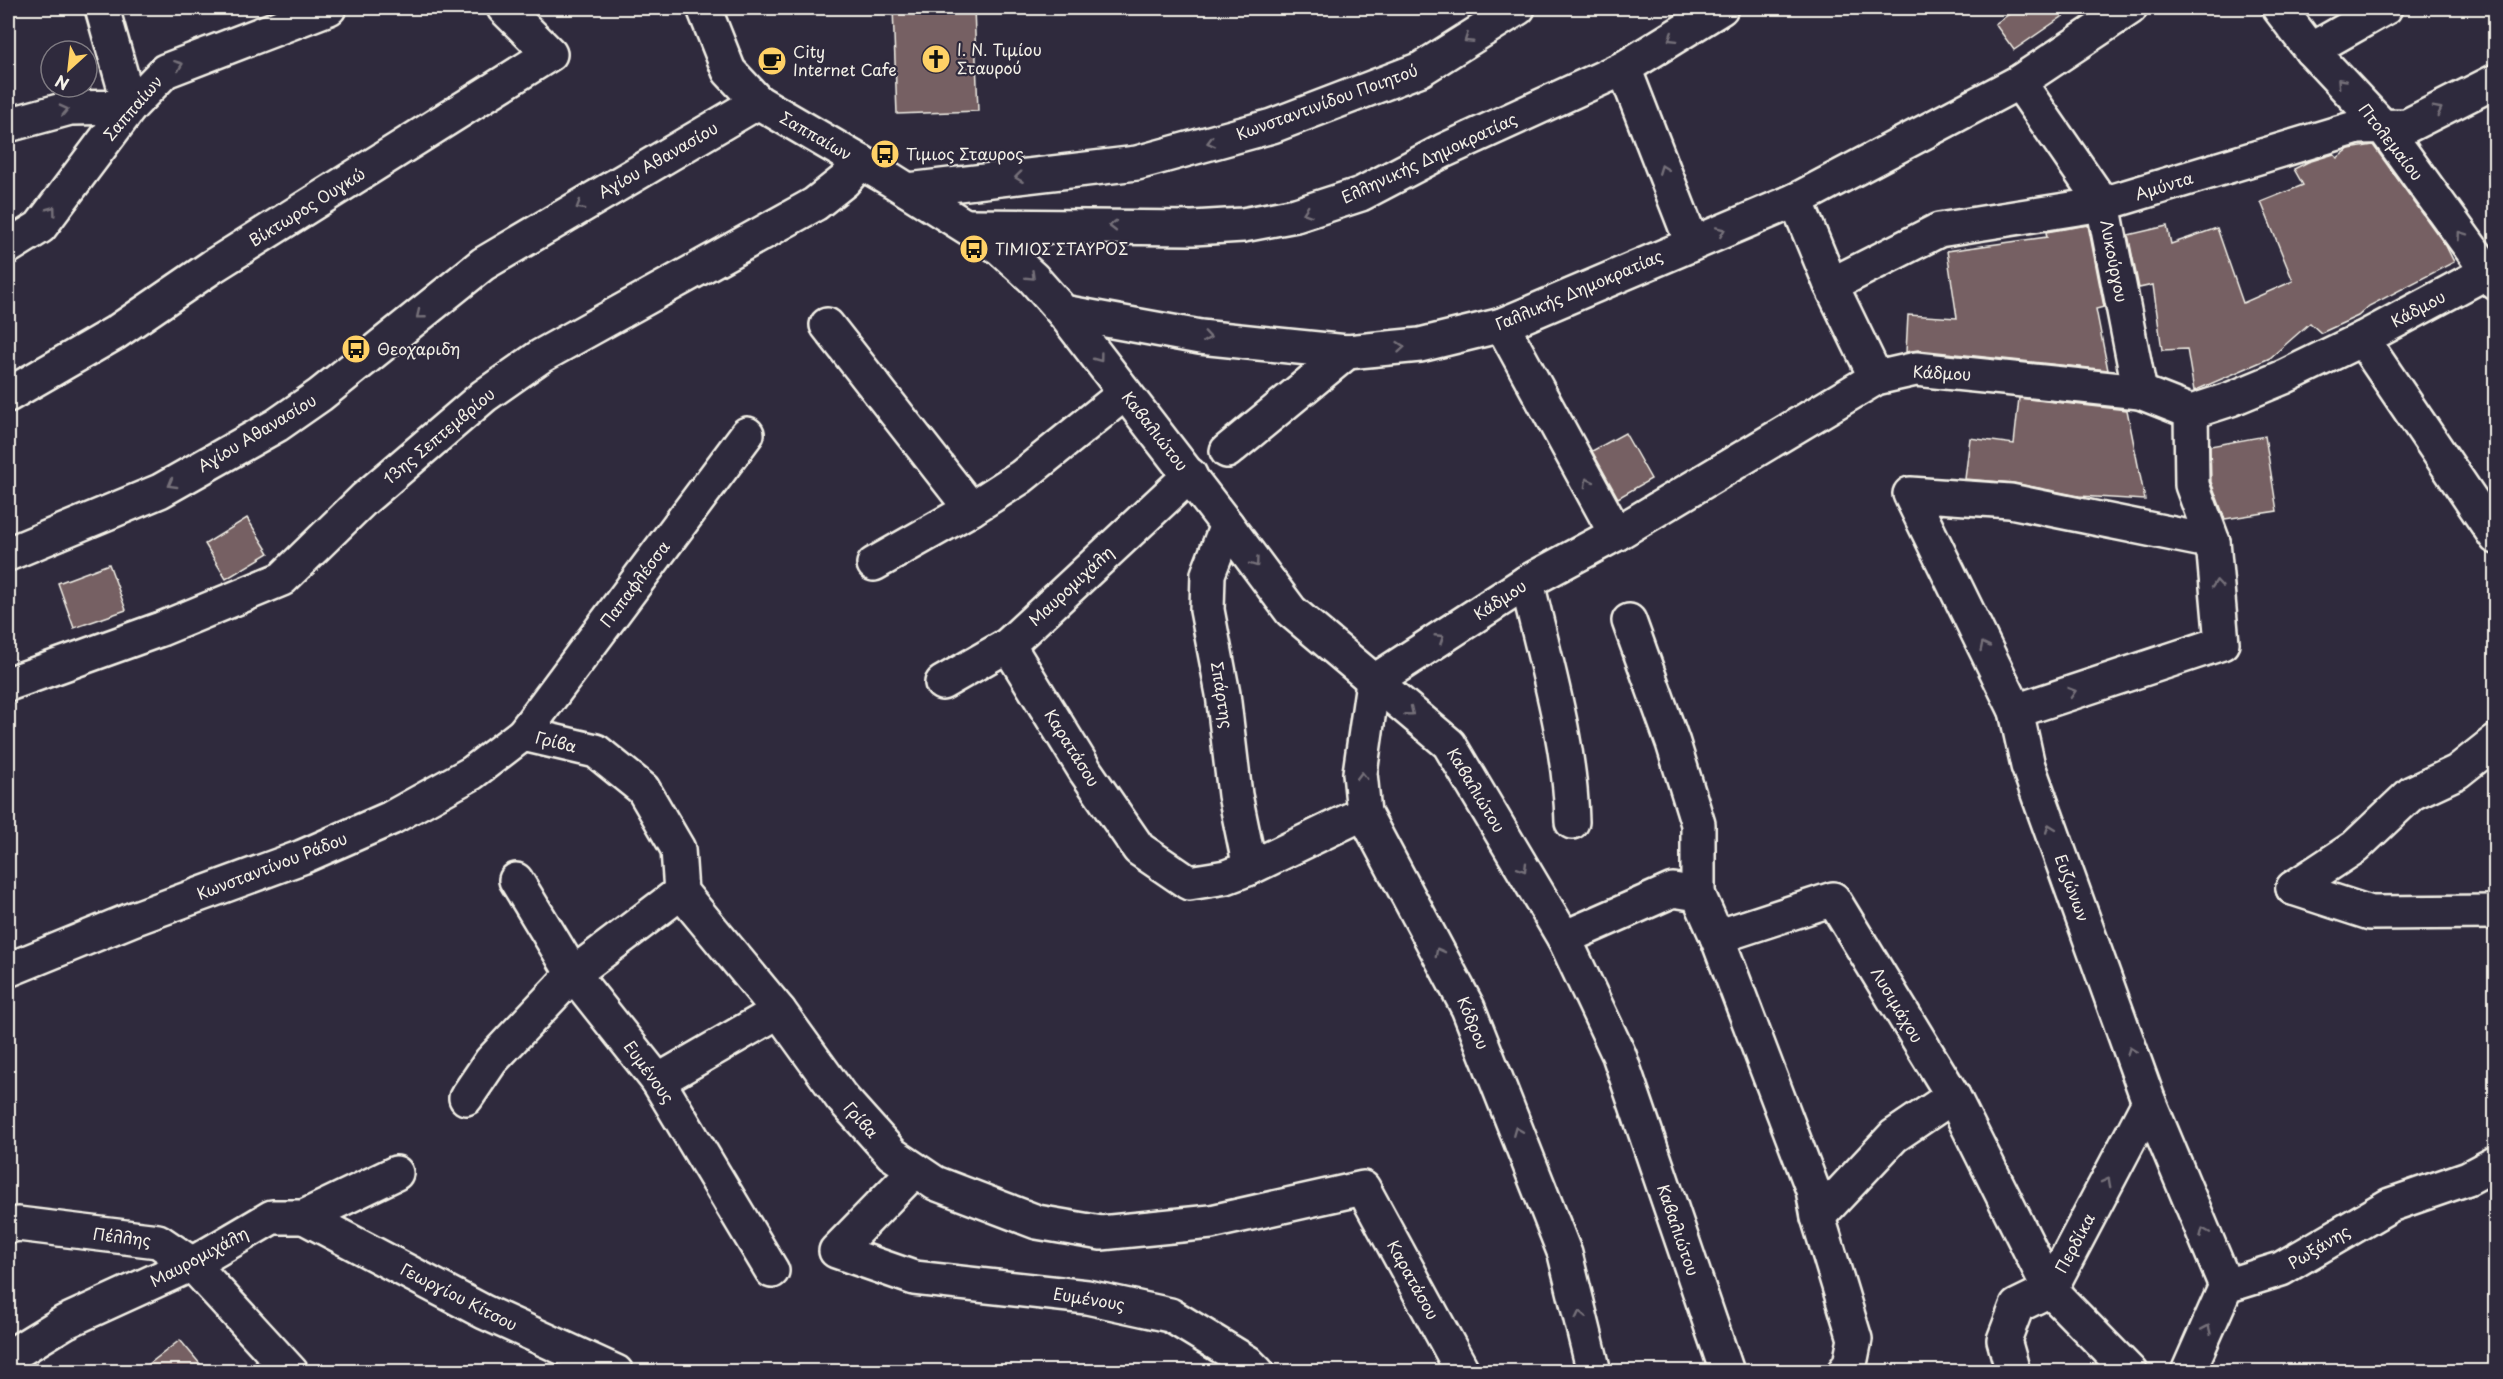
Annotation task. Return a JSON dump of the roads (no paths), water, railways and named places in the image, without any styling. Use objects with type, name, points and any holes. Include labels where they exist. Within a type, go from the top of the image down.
[{"type":"street","points":[[8,125],[70,108],[130,107],[102,8]]},
{"type":"street","name":"Σαππαίων","points":[[8,247],[40,227],[130,107],[165,71],[329,8]]},
{"type":"street","name":"Βίκτωρος Ουγκώ","points":[[8,395],[115,333],[213,266],[550,54],[504,8]]},
{"type":"street","name":"Σαππαίων","points":[[704,8],[729,71],[758,102],[969,226]]},
{"type":"street","name":"Κωνσταντινίδου Ποιητού","points":[[908,190],[1137,163],[1272,126],[1421,69],[1518,8]]},
{"type":"street","name":"Ελληνικής Δημοκρατίας","points":[[969,226],[1192,228],[1243,225],[1296,215],[1360,194],[1443,151],[1624,68],[1721,8]]},
{"type":"street","name":"Γαλλικής Δημοκρατίας","points":[[1063,312],[1200,337],[1347,352],[1420,345],[1502,325],[1796,200],[2019,82],[2130,8]]},
{"type":"street","name":"Πτολεμαίου","points":[[2278,8],[2311,50],[2384,128],[2491,277]]},
{"type":"street","points":[[2311,50],[2385,8]]},
{"type":"street","points":[[1624,68],[1692,243]]},
{"type":"street","name":"Αμύντα","points":[[1831,285],[1939,230],[2103,204],[2358,127],[2407,126],[2496,81]]},
{"type":"street","name":"Λυκούργου","points":[[2019,82],[2103,204],[2140,392]]},
{"type":"street","name":"Αγίου Αθανασίου","points":[[8,554],[160,491],[277,424],[320,395],[483,264],[758,102]]},
{"type":"street","name":"13ης Σεπτεμβρίου","points":[[8,684],[161,629],[282,579],[347,514],[494,390],[541,356],[815,204],[844,181],[861,162]]},
{"type":"street","points":[[1796,200],[1831,285],[1876,378]]},
{"type":"street","points":[[969,226],[1000,248],[1034,278],[1063,312]]},
{"type":"street","name":"Κάδμου","points":[[1373,682],[1527,582],[1616,534],[1876,378],[1916,369],[2140,392],[2191,412],[2231,399],[2284,377],[2491,277]]},
{"type":"street","name":"Καβαλιώτου","points":[[1063,312],[1190,475],[1291,612],[1449,744],[1564,938],[1619,1055],[1727,1371]]},
{"type":"street","points":[[827,325],[971,509]]},
{"type":"street","points":[[1502,325],[1616,534]]},
{"type":"street","points":[[2362,339],[2496,537]]},
{"type":"street","points":[[1227,451],[1347,352]]},
{"type":"street","points":[[874,564],[971,509],[1021,477],[1125,393]]},
{"type":"street","points":[[2016,711],[2222,643],[2213,542],[2192,485],[2191,412]]},
{"type":"street","name":"Παπαφλέσσα","points":[[523,734],[747,434]]},
{"type":"street","name":"Μαυρομιχάλη","points":[[942,683],[1008,645],[1190,475]]},
{"type":"street","name":"Ευζώνων","points":[[2213,542],[2010,501],[1910,494],[2016,711],[2028,766],[2149,1102],[2226,1286]]},
{"type":"street","name":"Σπάρτης","points":[[1227,525],[1208,574],[1207,610],[1223,694],[1235,795],[1250,868]]},
{"type":"street","points":[[1527,582],[1560,719],[1571,780],[1572,822]]},
{"type":"street","points":[[1629,621],[1673,743],[1698,824],[1698,894],[1717,937],[1813,1190],[1818,1217],[1855,1339],[1847,1368]]},
{"type":"street","name":"Καρατάσου","points":[[1008,645],[1086,772],[1139,849],[1189,883],[1226,877],[1250,868]]},
{"type":"street","name":"Κόδρου","points":[[1373,682],[1360,773],[1364,813],[1468,1008],[1566,1254],[1594,1371]]},
{"type":"street","name":"Γρίβα","points":[[523,734],[596,751],[643,789],[678,849],[681,892],[779,1011],[841,1097],[892,1154],[914,1171],[971,1199],[1028,1219],[1101,1233],[1211,1222],[1363,1188]]},
{"type":"street","name":"Κωνσταντίνου Ράδου","points":[[8,970],[133,919],[302,856],[391,818],[472,773],[523,734]]},
{"type":"street","points":[[2496,741],[2457,772],[2412,793],[2355,848],[2293,888],[2370,913],[2496,912]]},
{"type":"street","points":[[1250,868],[1364,813]]},
{"type":"street","name":"Ευμένους","points":[[516,880],[573,974],[658,1081],[772,1271]]},
{"type":"street","points":[[1564,938],[1673,890],[1698,894]]},
{"type":"street","points":[[466,1098],[491,1060],[573,974],[681,892]]},
{"type":"street","name":"Λυσιμάχου","points":[[1717,937],[1833,899],[1953,1096],[2050,1290],[2130,1371]]},
{"type":"street","points":[[658,1081],[779,1011]]},
{"type":"street","points":[[1818,1217],[1894,1136],[1953,1096]]},
{"type":"street","name":"Περδίκα","points":[[2013,1371],[2004,1340],[2017,1306],[2050,1290],[2149,1102]]},
{"type":"street","name":"Ρωξάνης","points":[[2226,1286],[2281,1269],[2390,1205],[2468,1178],[2496,1163]]},
{"type":"street","name":"Ευμένους","points":[[914,1171],[836,1251],[914,1278],[1087,1297],[1170,1315],[1247,1362],[1257,1371]]},
{"type":"street","name":"Μαυρομιχάλη","points":[[8,1357],[65,1322],[192,1264],[272,1217],[304,1217],[396,1173]]},
{"type":"street","name":"Καρατάσου","points":[[1363,1188],[1463,1371]]},
{"type":"street","name":"Γεωργίου Κίτσου","points":[[304,1217],[484,1312],[616,1371]]},
{"type":"street","name":"Πέλλης","points":[[8,1226],[18,1224],[158,1241],[192,1264],[291,1371]]},
{"type":"street","points":[[2188,1371],[2226,1286]]},
{"type":"place","name":"Ι. Ν. Τιμίου Σταυρού","points":[[936,59]]},
{"type":"place","name":"City Internet Cafe","points":[[772,61]]},
{"type":"place","name":"Τιμιος Σταυρος","points":[[885,154]]},
{"type":"place","name":"ΤΙΜΙΟΣ ΣΤΑΥΡΟΣ","points":[[974,249]]},
{"type":"place","name":"Θεοχαριδη","points":[[356,349]]}]
